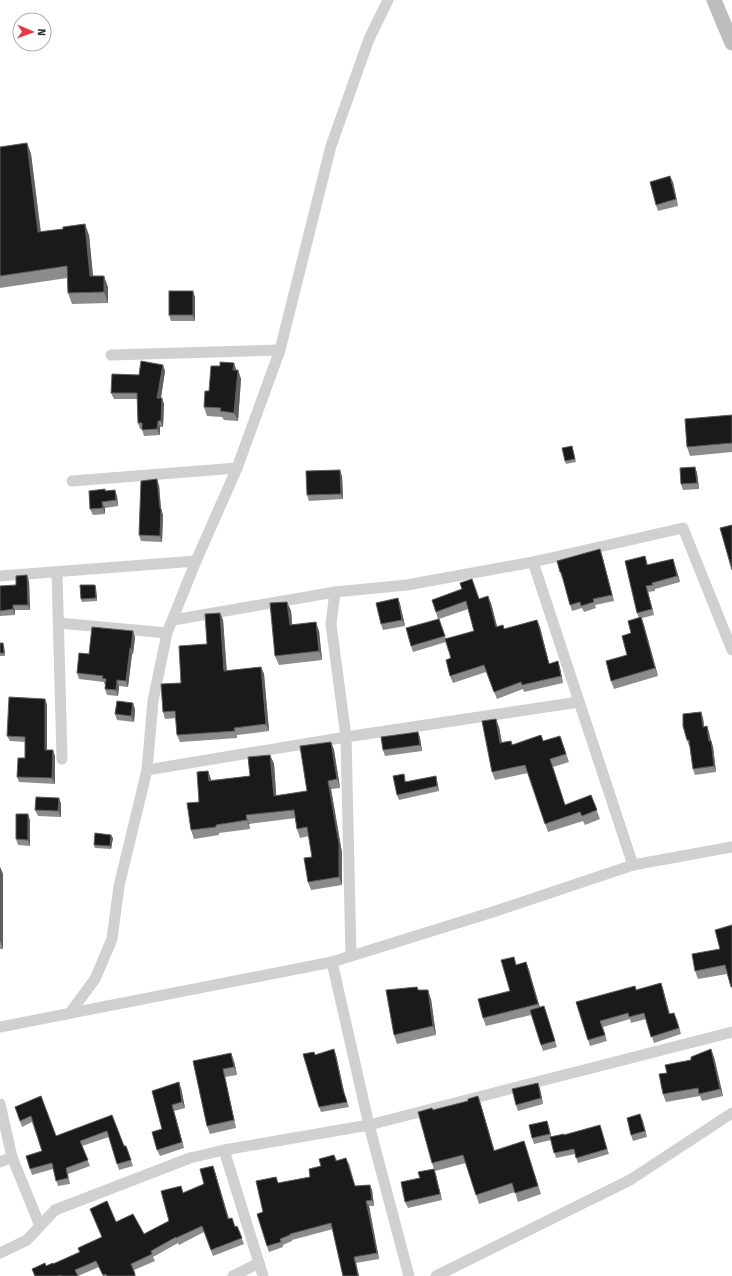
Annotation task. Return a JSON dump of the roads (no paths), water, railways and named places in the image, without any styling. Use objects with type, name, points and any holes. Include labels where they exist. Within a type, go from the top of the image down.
[{"type":"main road","points":[[714,0],[732,43]]},
{"type":"street","points":[[70,1014],[95,979],[112,939],[119,886],[147,770],[153,701],[167,634],[196,561],[237,468],[280,350],[331,146],[369,39],[388,0]]},
{"type":"street","points":[[111,355],[280,350]]},
{"type":"street","points":[[72,481],[237,468]]},
{"type":"street","points":[[173,620],[336,592],[407,585],[533,562],[682,528],[732,650]]},
{"type":"street","points":[[0,576],[196,561]]},
{"type":"street","points":[[533,562],[632,865]]},
{"type":"street","points":[[57,572],[62,759]]},
{"type":"street","points":[[336,592],[330,624],[346,738],[351,956]]},
{"type":"street","points":[[58,623],[167,634]]},
{"type":"street","points":[[147,770],[579,702]]},
{"type":"street","points":[[0,1027],[332,962],[496,911],[632,865],[732,847]]},
{"type":"street","points":[[332,962],[369,1125],[409,1276]]},
{"type":"street","points":[[0,1253],[27,1240],[55,1210],[190,1158],[224,1150],[369,1125],[732,1032]]},
{"type":"street","points":[[0,1104],[12,1157],[40,1226]]},
{"type":"street","points":[[436,1276],[630,1180],[732,1113]]},
{"type":"street","points":[[224,1150],[263,1276]]},
{"type":"street","points":[[0,1162],[12,1157]]},
{"type":"street","points":[[233,1276],[259,1263]]}]
